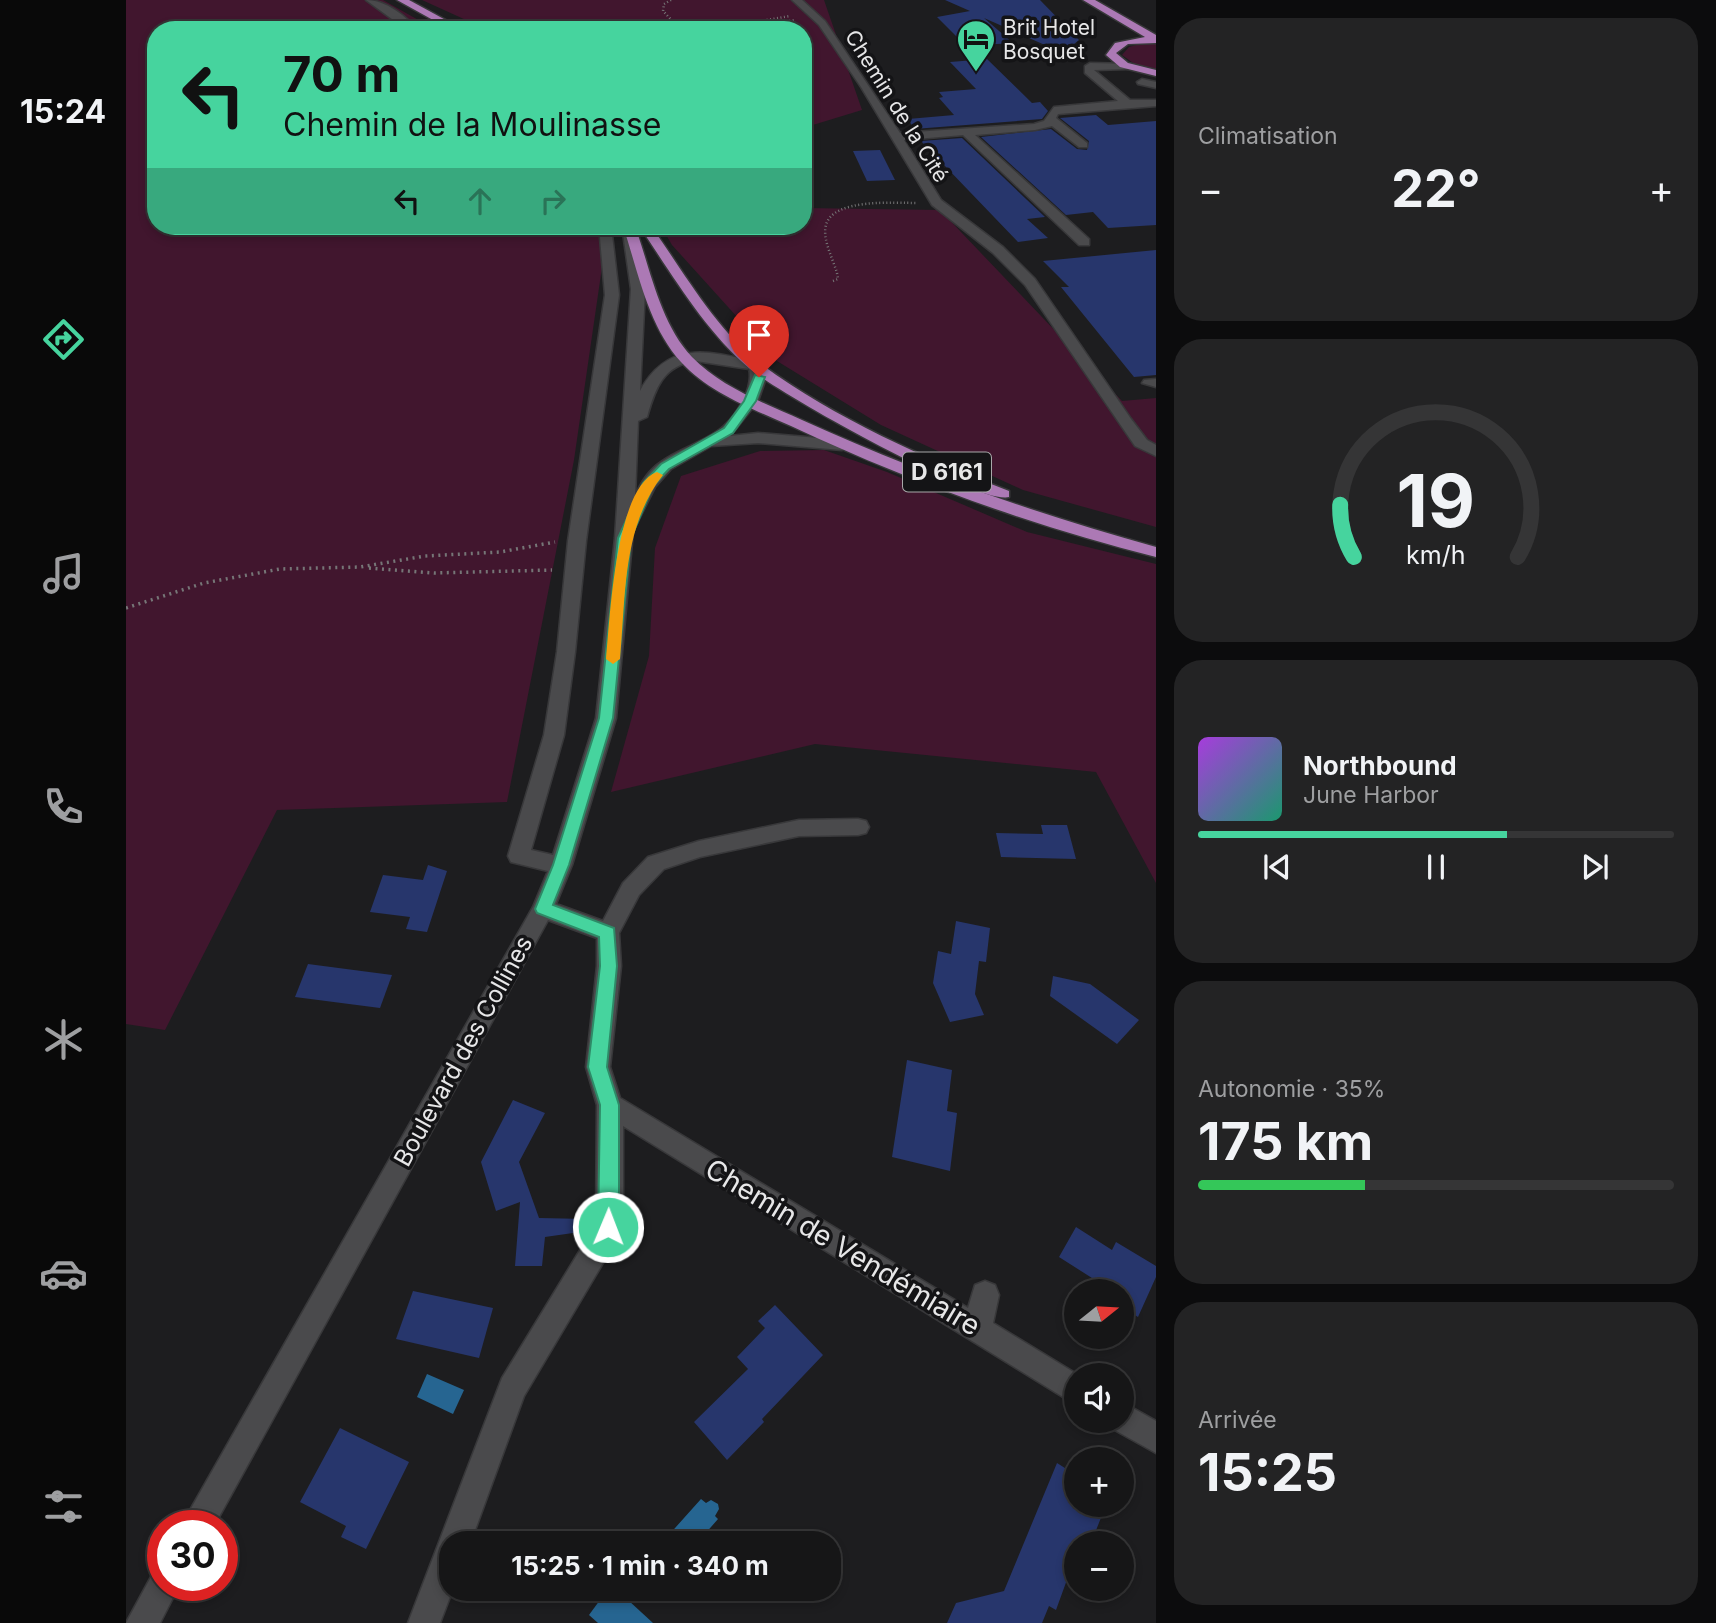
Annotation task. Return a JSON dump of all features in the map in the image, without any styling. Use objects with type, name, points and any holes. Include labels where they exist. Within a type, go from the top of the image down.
[{"type":"main road","points":[[402,0],[442,21]]},
{"type":"main road","points":[[1085,0],[1156,40]]},
{"type":"main road","points":[[1085,0],[1126,37],[1126,42]]},
{"type":"main road","points":[[1154,73],[1127,66],[1115,60],[1110,53],[1118,44],[1156,40]]},
{"type":"main road","name":"D 6161","points":[[632,235],[666,323],[685,358],[750,401],[842,445],[968,496],[1073,530],[1156,552]]},
{"type":"main road","name":"D 6161","points":[[651,235],[716,326],[755,366],[833,415],[950,473],[1054,514],[1156,538]]},
{"type":"street","points":[[371,0],[404,21]]},
{"type":"street","name":"Chemin de la Cité","points":[[797,0],[817,17],[866,87],[936,202],[998,250],[1030,282],[1125,422],[1141,443],[1156,451]]},
{"type":"street","points":[[1090,66],[1110,53]]},
{"type":"street","points":[[1090,66],[1127,66]]},
{"type":"street","points":[[1090,66],[1089,71],[1115,86],[1127,103]]},
{"type":"street","points":[[1142,82],[1156,85]]},
{"type":"street","points":[[1052,120],[1053,112],[1058,109],[1156,103]]},
{"type":"street","points":[[894,137],[1035,127],[1052,120]]},
{"type":"street","points":[[1052,120],[1083,145]]},
{"type":"street","points":[[967,132],[1084,242]]},
{"type":"street","points":[[561,865],[519,856],[554,735],[577,541],[612,295],[606,235]]},
{"type":"street","points":[[625,538],[638,289],[629,235]]},
{"type":"street","points":[[625,538],[648,485],[665,466],[729,430],[750,401],[759,377],[755,366],[718,358],[685,358],[666,364],[654,374],[644,396],[639,418],[629,429]]},
{"type":"street","points":[[711,442],[758,438],[842,445]]},
{"type":"street","name":"Boulevard des Collines","points":[[206,1510],[543,909],[561,865],[606,718],[625,538]]},
{"type":"street","points":[[459,1531],[512,1388],[608,1227],[610,1105],[598,1067],[609,966],[608,933],[631,889],[656,863],[699,849],[799,828],[858,827]]},
{"type":"street","points":[[543,909],[608,933]]},
{"type":"street","name":"Chemin de Vendémiaire","points":[[610,1105],[1064,1383]]},
{"type":"street","points":[[977,1329],[985,1295]]},
{"type":"street","points":[[1134,1424],[1156,1438]]},
{"type":"street","points":[[424,1623],[439,1584]]},
{"type":"street","points":[[142,1623],[154,1601]]},
{"type":"path","points":[[671,0],[664,4],[663,11],[672,21]]},
{"type":"path","points":[[758,21],[797,14]]},
{"type":"path","points":[[791,21],[817,17]]},
{"type":"path","points":[[833,281],[838,279],[825,228],[829,216],[846,207],[859,205],[936,202]]},
{"type":"path","points":[[360,567],[425,556],[500,552],[541,542],[577,541]]},
{"type":"path","points":[[126,608],[204,583],[279,569],[360,567],[434,573],[574,569]]},
{"type":"shaded area","points":[[126,0],[383,0],[420,21],[147,21],[147,235],[607,235],[574,460],[507,802],[277,810],[165,1030],[126,1024]]},
{"type":"shaded area","points":[[422,0],[824,0],[862,110],[812,125],[812,21],[468,21]]},
{"type":"shaded area","points":[[1156,44],[1156,69],[1136,65],[1122,55],[1129,47]]},
{"type":"shaded area","points":[[812,208],[940,210],[1122,401],[1156,398],[1156,527],[1023,490],[881,425],[777,361],[672,245],[666,235],[812,235]]},
{"type":"shaded area","points":[[824,450],[887,472],[1027,532],[1156,564],[1156,883],[1096,772],[815,744],[611,792],[649,656],[655,548],[681,476],[760,451]]},
{"type":"water","points":[[427,1374],[464,1390],[453,1414],[417,1397]]},
{"type":"water","points":[[701,1499],[706,1503],[711,1500],[718,1504],[719,1509],[715,1516],[718,1519],[708,1531],[672,1531]]},
{"type":"water","points":[[599,1601],[629,1601],[653,1623],[598,1623],[589,1615]]},
{"type":"building","points":[[945,0],[1040,0],[1079,40],[1063,53],[984,18],[1013,43],[966,46],[937,17],[970,11]]},
{"type":"building","points":[[987,59],[1032,103],[1040,102],[1048,111],[1042,119],[914,129],[908,119],[954,115],[939,98],[943,97],[939,92],[976,89],[950,62]]},
{"type":"building","points":[[1096,115],[1108,125],[1156,121],[1156,225],[1108,228],[1093,212],[1066,215],[981,137],[1051,129],[1077,149],[1087,150],[1089,141],[1060,118]]},
{"type":"building","points":[[962,138],[1045,217],[1027,219],[1048,238],[1018,242],[921,141]]},
{"type":"building","points":[[880,150],[895,180],[867,181],[853,151]]},
{"type":"building","points":[[1156,250],[1156,375],[1134,377],[1061,287],[1069,287],[1043,261]]},
{"type":"building","points":[[1041,825],[1067,825],[1076,859],[1001,857],[996,833],[1043,834]]},
{"type":"building","points":[[428,865],[447,871],[427,932],[406,929],[410,917],[370,912],[383,875],[423,880]]},
{"type":"building","points":[[956,921],[990,928],[986,962],[979,961],[975,994],[984,1015],[950,1022],[933,983],[938,951],[951,954]]},
{"type":"building","points":[[308,964],[392,975],[380,1008],[295,997]]},
{"type":"building","points":[[1053,976],[1090,984],[1139,1020],[1117,1044],[1050,996]]},
{"type":"building","points":[[907,1060],[952,1070],[947,1111],[957,1113],[950,1171],[892,1157]]},
{"type":"building","points":[[513,1100],[545,1113],[519,1162],[539,1218],[587,1219],[587,1231],[545,1237],[542,1266],[515,1266],[520,1202],[496,1211],[481,1162]]},
{"type":"building","points":[[1076,1227],[1112,1250],[1116,1242],[1156,1266],[1156,1277],[1138,1317],[1134,1314],[1134,1279],[1094,1279],[1059,1257]]},
{"type":"building","points":[[413,1291],[493,1308],[479,1358],[396,1339]]},
{"type":"building","points":[[775,1305],[823,1355],[727,1460],[694,1422],[748,1369],[737,1357],[765,1328],[758,1321]]},
{"type":"building","points":[[340,1428],[409,1462],[366,1549],[341,1537],[346,1526],[300,1502]]},
{"type":"building","points":[[1057,1463],[1064,1467],[1064,1517],[1101,1517],[1096,1531],[1064,1531],[1064,1588],[1056,1610],[1049,1606],[1042,1623],[947,1623],[956,1603],[1004,1591]]},
{"type":"slow traffic","points":[[613,659],[625,538],[648,485],[657,475]]},
{"type":"place","name":"Brit Hotel Bosquet","points":[[976,73]]},
{"type":"route","points":[[608,1227],[610,1105],[598,1067],[609,966],[608,933],[543,909],[561,865],[606,718],[625,538],[648,485],[665,466],[729,430],[750,401],[759,377]]}]
